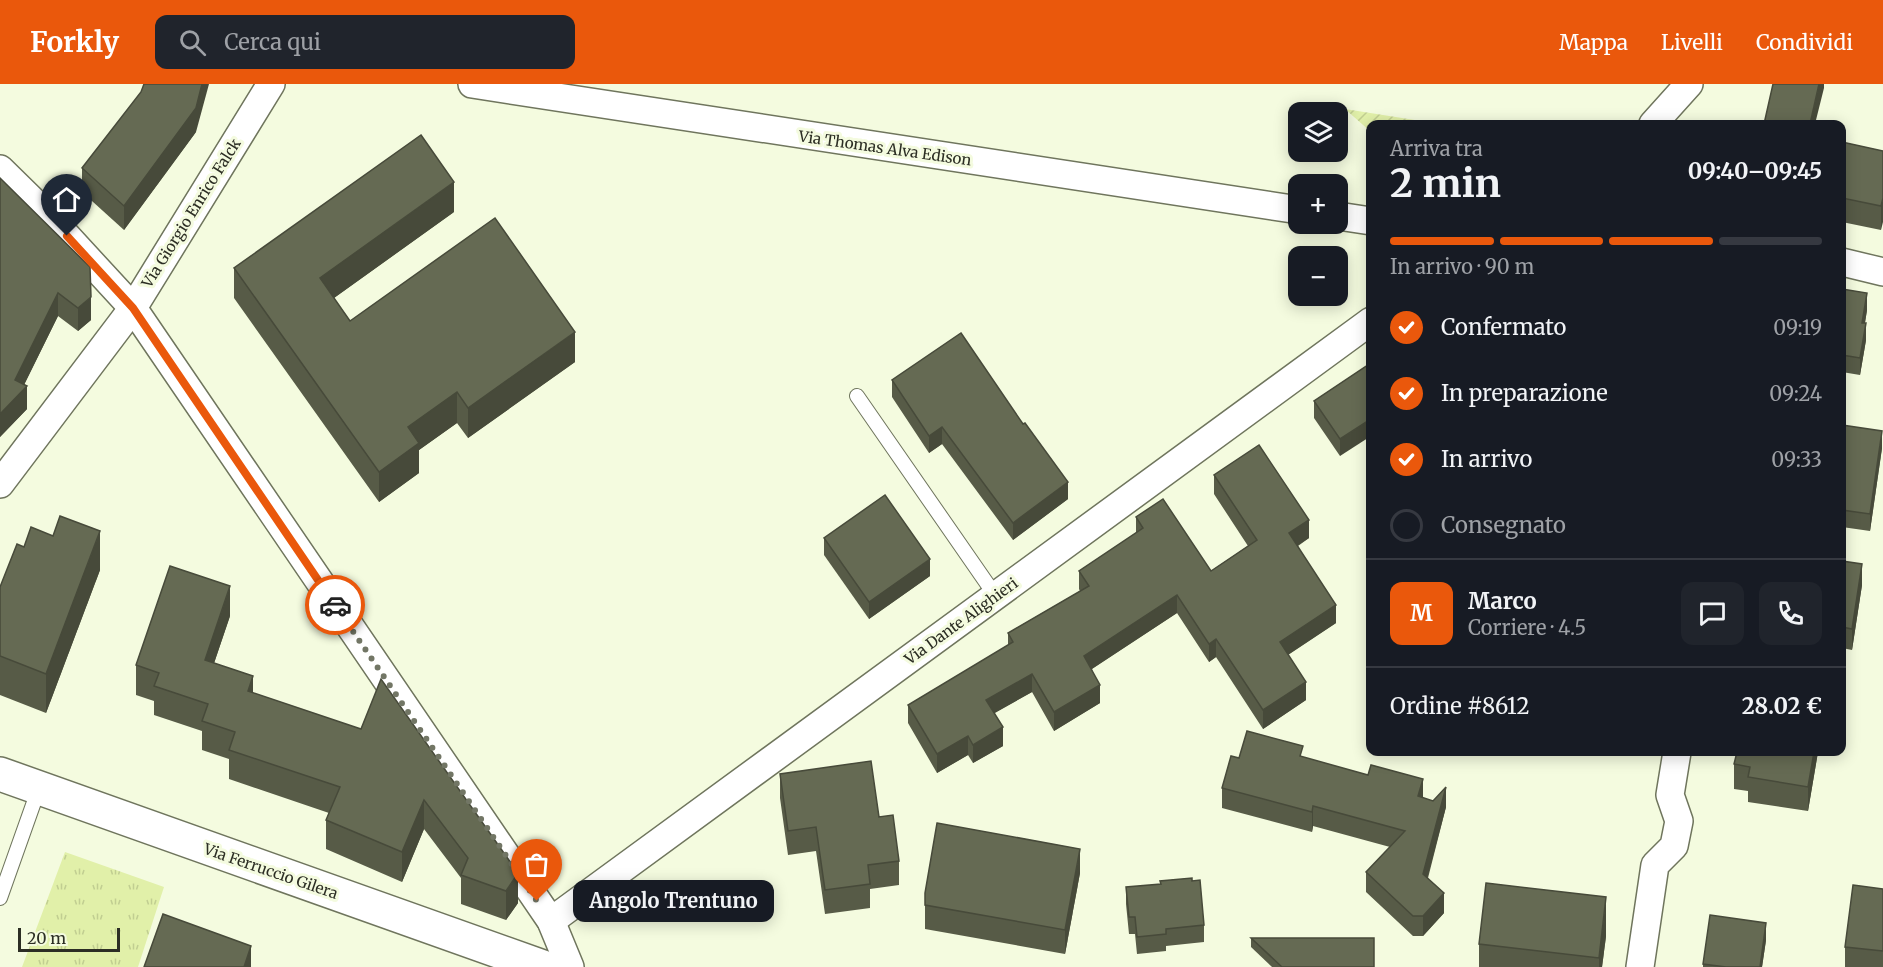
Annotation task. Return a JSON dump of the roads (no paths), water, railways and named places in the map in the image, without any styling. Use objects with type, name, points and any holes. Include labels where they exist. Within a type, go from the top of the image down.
[{"type":"main road","name":"Via Ferruccio Gilera","points":[[0,774],[543,967]]},
{"type":"street","name":"Via Giorgio Enrico Falck","points":[[0,484],[133,308],[272,84]]},
{"type":"street","name":"Via Thomas Alva Edison","points":[[472,84],[1288,208]]},
{"type":"street","points":[[1658,120],[1689,84]]},
{"type":"street","points":[[0,169],[51,219],[133,308],[551,921],[570,967]]},
{"type":"street","points":[[1348,218],[1366,220]]},
{"type":"street","points":[[1846,263],[1883,272]]},
{"type":"street","name":"Via Dante Alighieri","points":[[551,921],[1366,325]]},
{"type":"street","points":[[1640,967],[1655,865],[1674,846],[1679,821],[1670,795],[1676,756]]},
{"type":"lane","points":[[856,396],[995,596]]},
{"type":"lane","points":[[0,898],[39,788]]},
{"type":"place","name":"Angolo Trentuno","points":[[537,901]]}]
